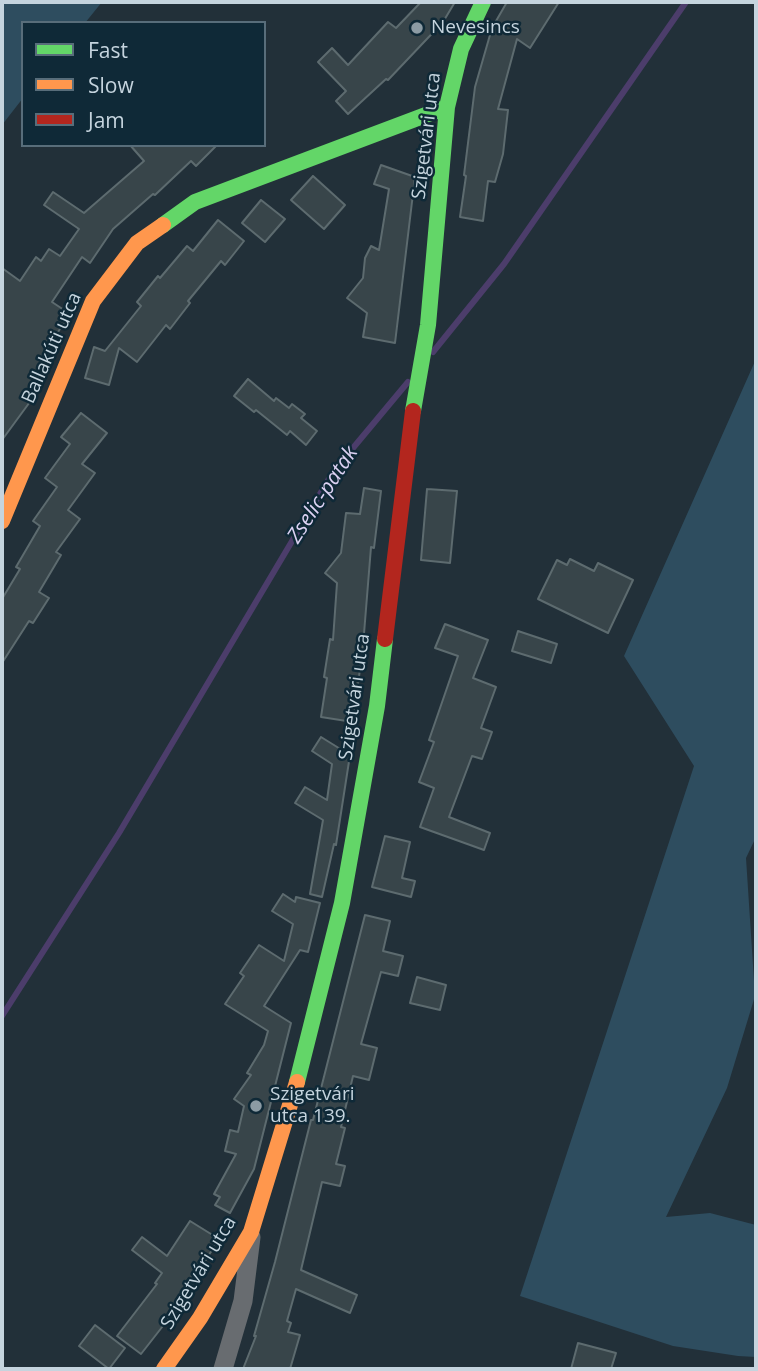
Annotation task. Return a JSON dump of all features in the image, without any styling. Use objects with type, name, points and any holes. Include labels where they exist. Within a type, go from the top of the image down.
[{"type":"street","name":"Szigetvári utca","points":[[164,1369],[200,1318],[251,1232],[293,1099],[342,904],[377,706],[413,413],[428,325],[447,107],[461,49],[483,2]]},
{"type":"street","name":"Ballakúti utca","points":[[2,522],[93,301],[137,243],[195,202],[447,107]]},
{"type":"street","points":[[223,1369],[243,1301],[251,1232]]},
{"type":"shaded area","points":[[2,2],[102,2],[87,21],[21,21],[21,101],[2,125]]},
{"type":"shaded area","points":[[756,359],[756,837],[746,858],[755,996],[727,1088],[666,1217],[710,1213],[756,1225],[756,1357],[673,1346],[520,1296],[694,766],[624,656]]},
{"type":"building","points":[[421,2],[455,2],[443,22],[388,80],[348,114],[336,101],[346,91],[318,62],[332,48],[348,65],[388,22],[396,28]]},
{"type":"building","points":[[507,2],[559,2],[530,48],[517,39],[498,109],[508,110],[503,154],[495,182],[488,181],[483,221],[460,217],[464,175],[475,87],[492,28]]},
{"type":"building","points":[[132,147],[215,147],[196,166],[191,161],[113,229],[90,263],[82,257],[52,302],[70,314],[46,350],[53,355],[33,394],[35,395],[2,440],[2,268],[20,281],[36,257],[41,261],[49,249],[60,256],[79,229],[44,205],[53,192],[84,213],[144,161]]},
{"type":"building","points":[[381,165],[415,177],[395,343],[363,337],[367,313],[347,298],[363,278],[365,258],[371,246],[379,250],[389,189],[374,184]]},
{"type":"building","points":[[313,176],[345,205],[324,229],[291,200]]},
{"type":"building","points":[[261,200],[285,219],[265,242],[242,223]]},
{"type":"building","points":[[218,220],[244,241],[225,265],[221,261],[188,301],[190,303],[170,329],[166,325],[137,362],[119,348],[109,385],[85,378],[94,347],[105,351],[141,306],[137,302],[158,276],[160,278],[187,246],[193,251]]},
{"type":"building","points":[[248,379],[274,401],[276,398],[289,408],[292,404],[305,414],[301,418],[317,431],[306,445],[290,431],[287,435],[234,396]]},
{"type":"building","points":[[81,413],[107,433],[82,464],[95,473],[68,510],[80,519],[56,552],[61,555],[39,592],[49,598],[33,623],[29,621],[2,663],[2,599],[20,569],[16,567],[40,526],[33,521],[57,487],[45,478],[70,444],[61,437]]},
{"type":"building","points":[[364,488],[381,491],[374,548],[371,547],[363,646],[353,722],[321,717],[327,678],[324,677],[330,639],[333,640],[337,583],[325,573],[341,553],[346,513],[360,514]]},
{"type":"building","points":[[427,489],[457,491],[450,563],[421,560]]},
{"type":"building","points":[[570,559],[594,571],[598,563],[633,580],[608,633],[538,599],[557,560],[567,565]]},
{"type":"building","points":[[445,624],[488,640],[473,678],[496,687],[481,728],[492,732],[482,759],[472,756],[449,817],[490,833],[484,850],[420,827],[434,788],[419,782],[434,742],[429,740],[458,656],[435,648]]},
{"type":"building","points":[[518,631],[557,644],[551,663],[512,651]]},
{"type":"building","points":[[321,737],[350,755],[336,845],[334,844],[322,897],[310,894],[323,820],[295,803],[305,787],[327,800],[332,764],[312,751]]},
{"type":"building","points":[[385,836],[410,842],[402,878],[415,881],[411,897],[372,887]]},
{"type":"building","points":[[283,894],[295,902],[296,897],[320,903],[308,952],[300,950],[264,1006],[291,1023],[254,1169],[230,1213],[215,1205],[220,1197],[214,1194],[236,1154],[225,1151],[230,1130],[238,1132],[244,1106],[234,1099],[251,1075],[247,1073],[264,1045],[268,1031],[225,1004],[244,976],[240,973],[259,945],[284,961],[293,924],[272,911]]},
{"type":"building","points":[[365,915],[390,921],[383,951],[403,956],[398,976],[381,972],[361,1044],[377,1048],[369,1080],[353,1076],[341,1127],[345,1128],[336,1164],[345,1166],[340,1186],[322,1182],[301,1270],[357,1295],[350,1313],[296,1289],[287,1321],[291,1323],[288,1332],[300,1335],[290,1369],[243,1369],[256,1336]]},
{"type":"building","points":[[417,977],[446,985],[440,1010],[410,1003]]},
{"type":"building","points":[[190,1221],[219,1239],[196,1279],[175,1307],[177,1308],[141,1354],[117,1336],[157,1284],[155,1283],[162,1273],[132,1250],[142,1237],[167,1256]]},
{"type":"building","points":[[95,1325],[125,1348],[109,1369],[79,1346]]},
{"type":"building","points":[[578,1343],[616,1353],[611,1369],[571,1369]]},
{"type":"waterway","name":"Zselic-patak","points":[[433,352],[504,264],[686,2]]},
{"type":"waterway","name":"Zselic-patak","points":[[2,1016],[119,833],[333,472],[408,382]]},
{"type":"traffic: fast","points":[[413,411],[428,325],[447,107],[461,49],[483,2]]},
{"type":"traffic: fast","points":[[163,225],[195,202],[447,107]]},
{"type":"traffic: fast","points":[[297,1082],[342,903],[377,706],[385,639]]},
{"type":"traffic: slow","points":[[2,521],[93,301],[137,243],[163,225]]},
{"type":"traffic: slow","points":[[164,1369],[200,1318],[251,1232],[297,1082]]},
{"type":"traffic: jam","points":[[385,639],[413,411]]},
{"type":"place","name":"Nevesincs","points":[[417,28]]},
{"type":"place","name":"Szigetvári utca 139.","points":[[256,1106]]}]
